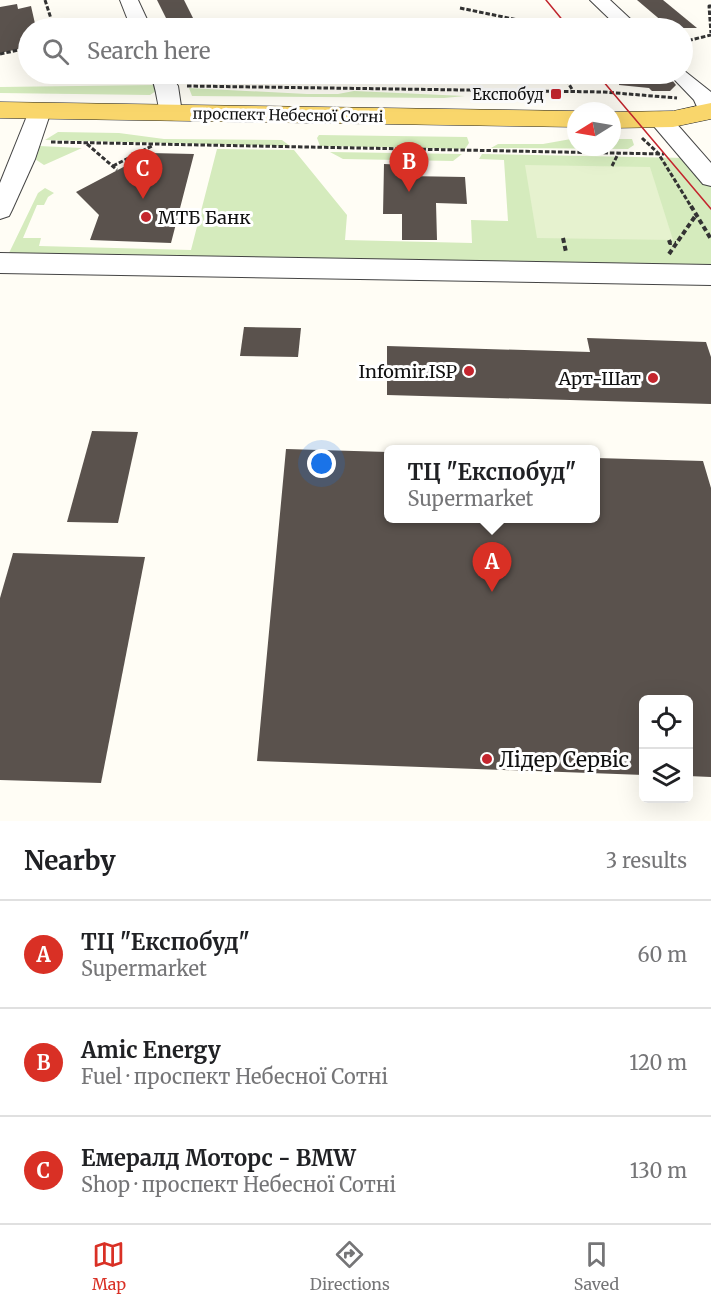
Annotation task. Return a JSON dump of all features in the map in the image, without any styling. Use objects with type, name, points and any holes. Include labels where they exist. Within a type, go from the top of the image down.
[{"type":"main road","name":"проспект Небесної Сотні","points":[[0,110],[567,119]]},
{"type":"main road","points":[[621,112],[667,119],[709,112]]},
{"type":"street","points":[[129,0],[137,18]]},
{"type":"street","points":[[599,0],[619,18]]},
{"type":"street","points":[[164,84],[171,113]]},
{"type":"street","points":[[687,84],[709,112]]},
{"type":"street","points":[[0,210],[40,111]]},
{"type":"street","points":[[667,119],[711,177]]},
{"type":"street","points":[[0,263],[711,275]]},
{"type":"path","points":[[45,0],[51,18]]},
{"type":"path","points":[[693,39],[711,34],[709,6],[711,6]]},
{"type":"path","points":[[460,8],[508,18]]},
{"type":"path","points":[[0,54],[18,50]]},
{"type":"path","points":[[300,84],[604,92],[658,98],[709,112]]},
{"type":"path","points":[[569,84],[574,92]]},
{"type":"path","points":[[604,92],[608,102]]},
{"type":"path","points":[[641,137],[658,153],[711,239]]},
{"type":"path","points":[[29,141],[87,144],[567,152]]},
{"type":"path","points":[[87,144],[117,170]]},
{"type":"path","points":[[113,166],[154,145]]},
{"type":"path","points":[[621,153],[665,154]]},
{"type":"path","points":[[612,166],[617,156]]},
{"type":"path","points":[[656,274],[696,215]]},
{"type":"path","points":[[669,240],[670,243],[676,243]]},
{"type":"green space","points":[[155,85],[156,91],[150,95],[0,93],[0,87]]},
{"type":"green space","points":[[189,88],[307,94],[338,94],[354,91],[465,96],[444,98],[192,96]]},
{"type":"green space","points":[[58,132],[119,133],[164,139],[282,140],[290,146],[45,140]]},
{"type":"green space","points":[[319,135],[467,137],[469,143],[465,149],[320,146],[317,138]]},
{"type":"green space","points":[[621,139],[632,139],[634,145],[628,149],[621,149]]},
{"type":"green space","points":[[567,140],[567,149],[491,148],[498,144],[543,144]]},
{"type":"green space","points":[[39,146],[82,148],[44,165],[35,159]]},
{"type":"green space","points":[[217,149],[294,150],[347,215],[345,240],[472,243],[471,220],[508,221],[504,160],[479,159],[482,154],[687,158],[711,186],[711,267],[9,253],[38,193],[45,188],[54,193],[48,197],[44,205],[37,205],[23,238],[41,238],[39,246],[191,250]]},
{"type":"green space","points":[[330,152],[462,154],[453,161],[343,159]]},
{"type":"green space","points":[[525,165],[650,167],[673,240],[537,238]]},
{"type":"building","points":[[157,0],[184,0],[193,18],[166,18]]},
{"type":"building","points":[[637,0],[663,0],[685,18],[658,18]]},
{"type":"building","points":[[17,4],[18,9],[31,6],[34,18],[18,18],[18,49],[0,53],[0,7]]},
{"type":"building","points":[[619,85],[676,85],[670,91],[652,91],[649,88]]},
{"type":"building","points":[[150,153],[194,154],[171,243],[90,240],[99,215],[76,192]]},
{"type":"building","points":[[384,164],[407,165],[406,176],[465,177],[467,204],[436,203],[437,240],[402,240],[402,214],[383,214]]},
{"type":"building","points":[[244,327],[301,328],[298,357],[240,356]]},
{"type":"building","points":[[587,338],[706,342],[711,357],[711,404],[387,395],[387,346],[590,352]]},
{"type":"building","points":[[92,431],[138,432],[118,523],[67,522]]},
{"type":"building","points":[[286,449],[384,452],[384,523],[600,523],[600,458],[703,461],[711,488],[711,777],[693,776],[693,695],[639,695],[639,775],[257,761]]},
{"type":"building","points":[[13,553],[145,557],[101,783],[0,780],[0,598]]},
{"type":"tram line","points":[[546,0],[561,18]]},
{"type":"tram line","points":[[605,84],[711,209]]},
{"type":"place","name":"Експобуд","points":[[556,94]]},
{"type":"place","name":"Amic Energy","points":[[409,192]]},
{"type":"place","name":"Емералд Моторс - BMW","points":[[143,199]]},
{"type":"place","name":"МТБ Банк","points":[[146,217]]},
{"type":"place","name":"Infomir.ISP","points":[[469,371]]},
{"type":"place","name":"Арт-Шат","points":[[653,378]]},
{"type":"place","name":"ТЦ \"Експобуд\"","points":[[492,592]]},
{"type":"place","name":"Лідер Сервіс","points":[[487,759]]}]
